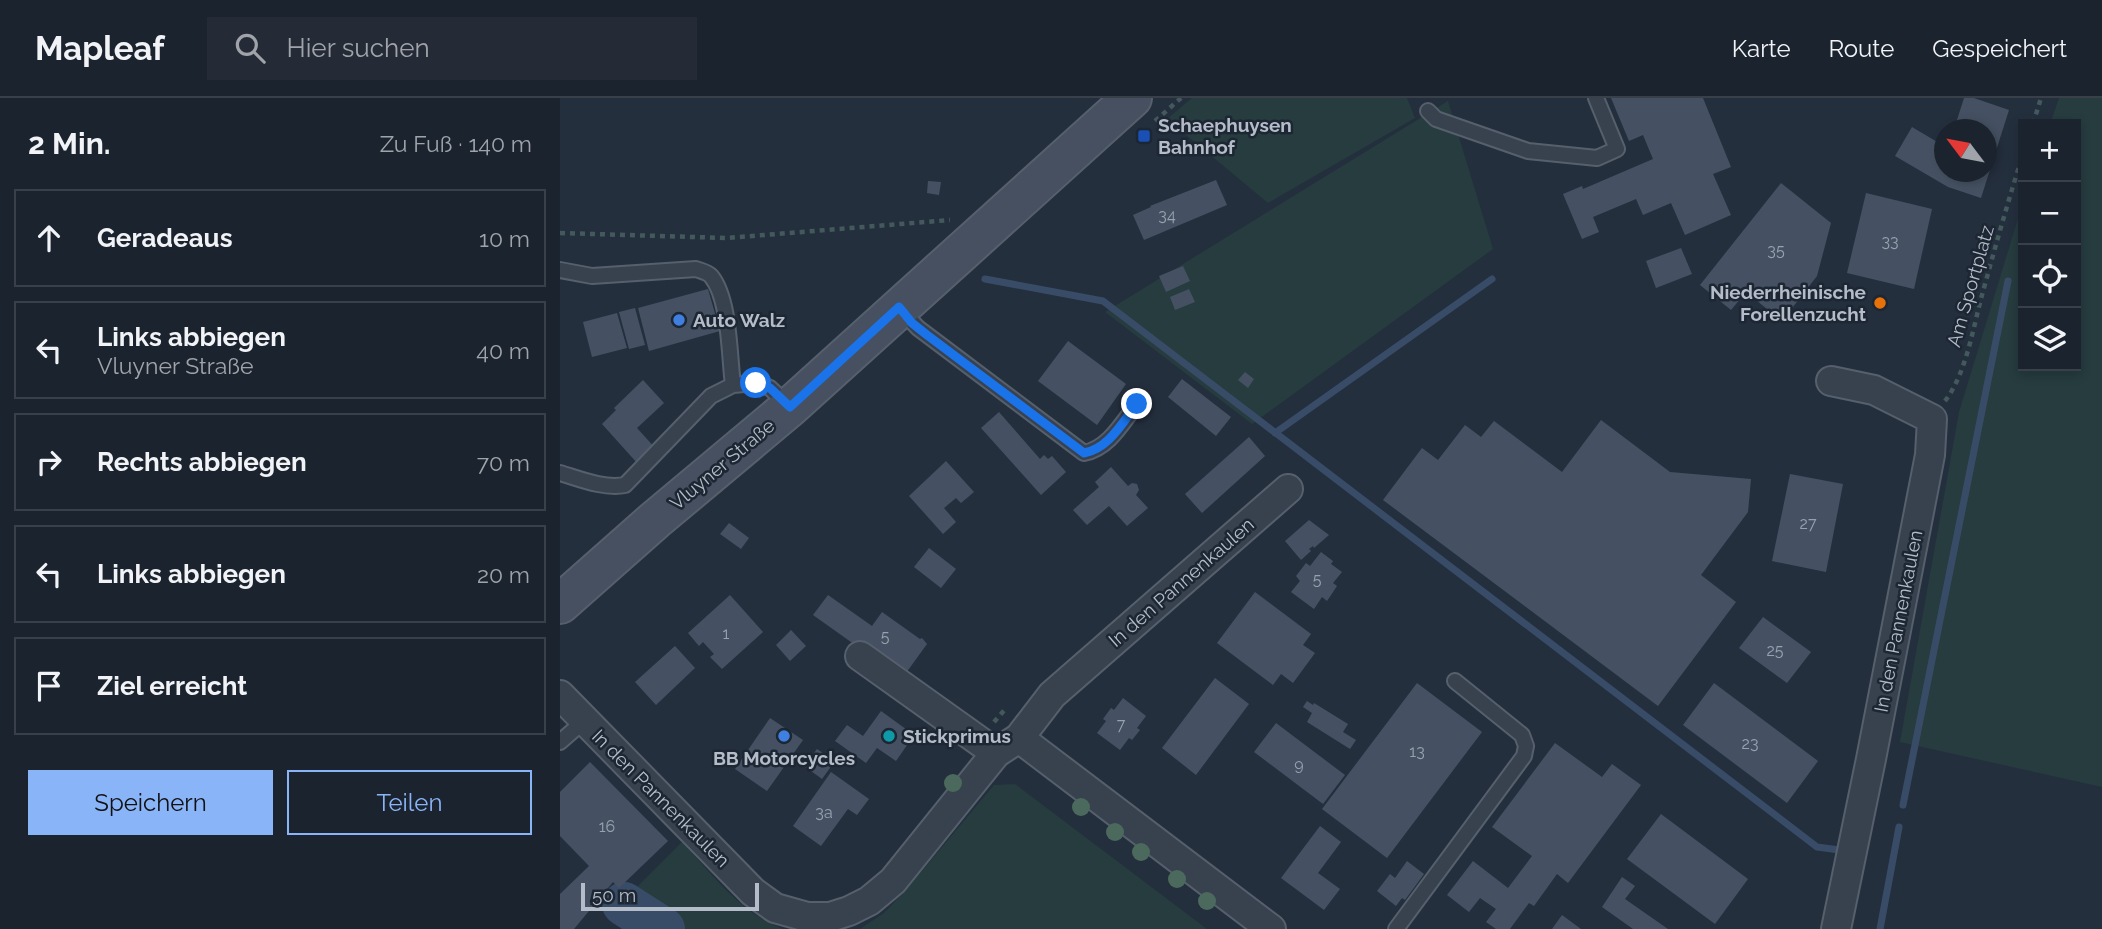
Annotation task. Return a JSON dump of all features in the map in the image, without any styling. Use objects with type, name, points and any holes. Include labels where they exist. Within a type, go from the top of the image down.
[{"type":"main road","name":"Vluyner Straße","points":[[560,604],[790,407],[1132,98]]},
{"type":"street","points":[[1831,381],[1874,390],[1932,419]]},
{"type":"street","name":"In den Pannenkaulen","points":[[1836,929],[1930,455],[1932,419]]},
{"type":"street","name":"In den Pannenkaulen","points":[[560,695],[584,721],[634,764],[753,892],[775,908],[807,917],[830,917],[869,901],[893,881],[1052,695],[1288,489]]},
{"type":"street","points":[[860,656],[1007,745],[1271,929]]},
{"type":"lane","points":[[1428,111],[1436,118],[1528,151],[1597,158],[1617,149],[1596,98]]},
{"type":"lane","points":[[560,270],[592,276],[696,269],[709,274],[720,290],[727,321],[733,385]]},
{"type":"lane","points":[[899,307],[912,323],[927,335],[1084,453],[1095,451],[1108,442],[1137,404]]},
{"type":"lane","points":[[560,473],[615,487],[625,485],[711,396],[733,385],[756,383],[770,388],[790,407]]},
{"type":"lane","points":[[1396,929],[1524,755],[1526,746],[1522,735],[1455,681]]},
{"type":"lane","points":[[560,742],[584,721]]},
{"type":"path","points":[[2035,119],[2041,98]]},
{"type":"path","name":"Am Sportplatz","points":[[1932,419],[1957,380],[2018,172]]},
{"type":"path","points":[[560,233],[727,238],[999,216]]},
{"type":"green space","points":[[1192,98],[1407,98],[1415,118],[1268,203],[1167,119]]},
{"type":"green space","points":[[2059,98],[2102,98],[2102,787],[1900,742],[1959,412],[2018,218],[2018,371],[2081,371],[2081,119],[2052,119]]},
{"type":"green space","points":[[1448,101],[1493,249],[1252,424],[1105,312]]},
{"type":"green space","points":[[1015,784],[1207,929],[860,929],[884,913],[905,891],[994,785]]},
{"type":"green space","points":[[682,842],[740,903],[783,929],[644,929],[614,910]]},
{"type":"building","points":[[1611,98],[1703,98],[1731,167],[1713,174],[1731,215],[1685,235],[1671,203],[1643,215],[1636,199],[1593,217],[1599,232],[1582,239],[1563,194],[1582,186],[1583,189],[1653,159],[1643,135],[1629,141]]},
{"type":"building","points":[[1964,98],[1974,98],[2009,110],[1997,148],[1997,119],[1957,119]]},
{"type":"building","points":[[1912,127],[1934,140],[1934,179],[1895,156]]},
{"type":"building","points":[[1216,180],[1227,205],[1144,240],[1133,215]]},
{"type":"building","points":[[928,181],[941,182],[939,195],[927,193]]},
{"type":"building","points":[[1939,182],[1986,182],[1981,198]]},
{"type":"building","points":[[1781,183],[1831,223],[1817,276],[1782,321],[1746,292],[1731,310],[1700,285]]},
{"type":"building","points":[[1866,193],[1932,209],[1914,289],[1847,273]]},
{"type":"building","points":[[1681,248],[1692,274],[1656,288],[1646,261]]},
{"type":"building","points":[[1183,266],[1190,281],[1166,292],[1159,276]]},
{"type":"building","name":"Auto Walz","points":[[708,289],[720,331],[649,351],[638,308]]},
{"type":"building","points":[[1189,289],[1195,302],[1175,310],[1170,297]]},
{"type":"building","points":[[635,308],[645,345],[629,349],[619,312]]},
{"type":"building","points":[[617,313],[627,348],[592,357],[583,322]]},
{"type":"building","points":[[1068,341],[1126,384],[1097,425],[1038,381]]},
{"type":"building","points":[[1245,372],[1254,379],[1248,388],[1238,380]]},
{"type":"building","points":[[1182,379],[1231,417],[1216,436],[1168,397]]},
{"type":"building","points":[[643,380],[664,403],[637,428],[656,449],[638,464],[602,424],[616,410],[614,408]]},
{"type":"building","points":[[999,412],[1040,459],[1044,455],[1048,459],[1052,456],[1066,472],[1041,495],[981,428]]},
{"type":"building","points":[[1601,420],[1670,472],[1751,479],[1748,512],[1701,575],[1736,602],[1658,706],[1383,500],[1422,448],[1438,460],[1465,425],[1481,437],[1494,421],[1562,472]]},
{"type":"building","points":[[1249,437],[1265,456],[1202,513],[1185,494]]},
{"type":"building","points":[[946,461],[974,492],[961,503],[956,498],[944,508],[956,522],[943,534],[909,496]]},
{"type":"building","points":[[1111,467],[1128,486],[1137,484],[1139,490],[1136,495],[1148,508],[1127,526],[1109,506],[1087,525],[1073,510],[1099,487],[1095,482]]},
{"type":"building","points":[[1790,474],[1843,484],[1826,572],[1772,561]]},
{"type":"building","points":[[1309,520],[1329,535],[1309,549],[1311,551],[1301,560],[1285,541]]},
{"type":"building","points":[[729,523],[749,538],[741,549],[720,534]]},
{"type":"building","points":[[929,548],[956,569],[941,588],[914,567]]},
{"type":"building","points":[[1321,552],[1342,572],[1333,583],[1337,586],[1327,601],[1322,597],[1314,609],[1291,592],[1300,581],[1296,576],[1306,563],[1310,566]]},
{"type":"building","points":[[1255,592],[1311,634],[1303,645],[1315,653],[1293,683],[1281,674],[1273,685],[1217,643]]},
{"type":"building","points":[[730,595],[763,632],[722,669],[710,657],[714,654],[703,642],[699,646],[688,633]]},
{"type":"building","points":[[828,595],[872,626],[882,612],[927,644],[906,673],[862,641],[858,647],[813,615]]},
{"type":"building","points":[[1763,617],[1811,652],[1787,683],[1739,648]]},
{"type":"building","points":[[791,630],[806,646],[790,661],[776,645]]},
{"type":"building","points":[[675,646],[695,668],[656,705],[635,682]]},
{"type":"building","points":[[1215,678],[1249,704],[1196,775],[1162,748]]},
{"type":"building","points":[[1417,683],[1482,732],[1387,858],[1322,809]]},
{"type":"building","points":[[1714,683],[1818,761],[1787,803],[1683,725]]},
{"type":"building","points":[[1123,698],[1146,716],[1137,728],[1140,730],[1132,740],[1129,738],[1120,750],[1097,733],[1111,708],[1114,710]]},
{"type":"building","points":[[1307,701],[1348,724],[1343,732],[1356,740],[1350,749],[1307,722],[1312,713],[1303,707]]},
{"type":"building","name":"Stickprimus","points":[[881,711],[914,735],[896,761],[877,748],[866,763],[835,741],[847,725],[863,736]]},
{"type":"building","points":[[770,718],[803,740],[767,791],[735,769]]},
{"type":"building","points":[[1276,723],[1345,775],[1323,804],[1254,752]]},
{"type":"building","points":[[1555,743],[1602,777],[1612,764],[1641,785],[1568,883],[1557,874],[1534,906],[1529,903],[1510,929],[1496,929],[1486,922],[1496,909],[1480,898],[1469,912],[1447,895],[1473,861],[1508,888],[1532,856],[1492,827]]},
{"type":"building","points":[[817,749],[835,761],[822,779],[804,766]]},
{"type":"building","points":[[590,762],[668,841],[619,888],[613,882],[574,929],[560,929],[560,894],[589,866],[560,836],[560,792]]},
{"type":"building","points":[[831,772],[869,799],[857,815],[848,809],[821,846],[793,826]]},
{"type":"building","points":[[1661,814],[1748,879],[1715,924],[1627,859]]},
{"type":"building","points":[[1320,826],[1341,842],[1318,873],[1340,889],[1324,910],[1281,878]]},
{"type":"building","points":[[1407,861],[1424,874],[1405,900],[1402,898],[1396,906],[1377,891],[1390,874],[1395,878]]},
{"type":"building","points":[[1622,877],[1635,886],[1625,899],[1668,929],[1633,929],[1602,907]]},
{"type":"building","points":[[1562,915],[1581,929],[1552,929]]},
{"type":"waterway","points":[[985,279],[1103,301],[1817,847],[1847,851]]},
{"type":"waterway","points":[[1275,433],[1492,279]]},
{"type":"waterway","points":[[1903,805],[2008,281]]},
{"type":"waterway","points":[[1880,929],[1899,827]]},
{"type":"waterway","points":[[624,904],[663,929]]},
{"type":"place","name":"Schaephuysen Bahnhof","points":[[1144,136]]},
{"type":"place","name":"Niederrheinische Forellenzucht","points":[[1880,303]]},
{"type":"place","name":"Auto Walz","points":[[679,320]]},
{"type":"place","name":"BB Motorcycles","points":[[784,736]]},
{"type":"place","name":"Stickprimus","points":[[889,736]]},
{"type":"route","points":[[756,383],[770,388],[790,407],[899,307],[912,323],[927,335],[1084,453],[1095,451],[1108,442],[1137,404]]}]
